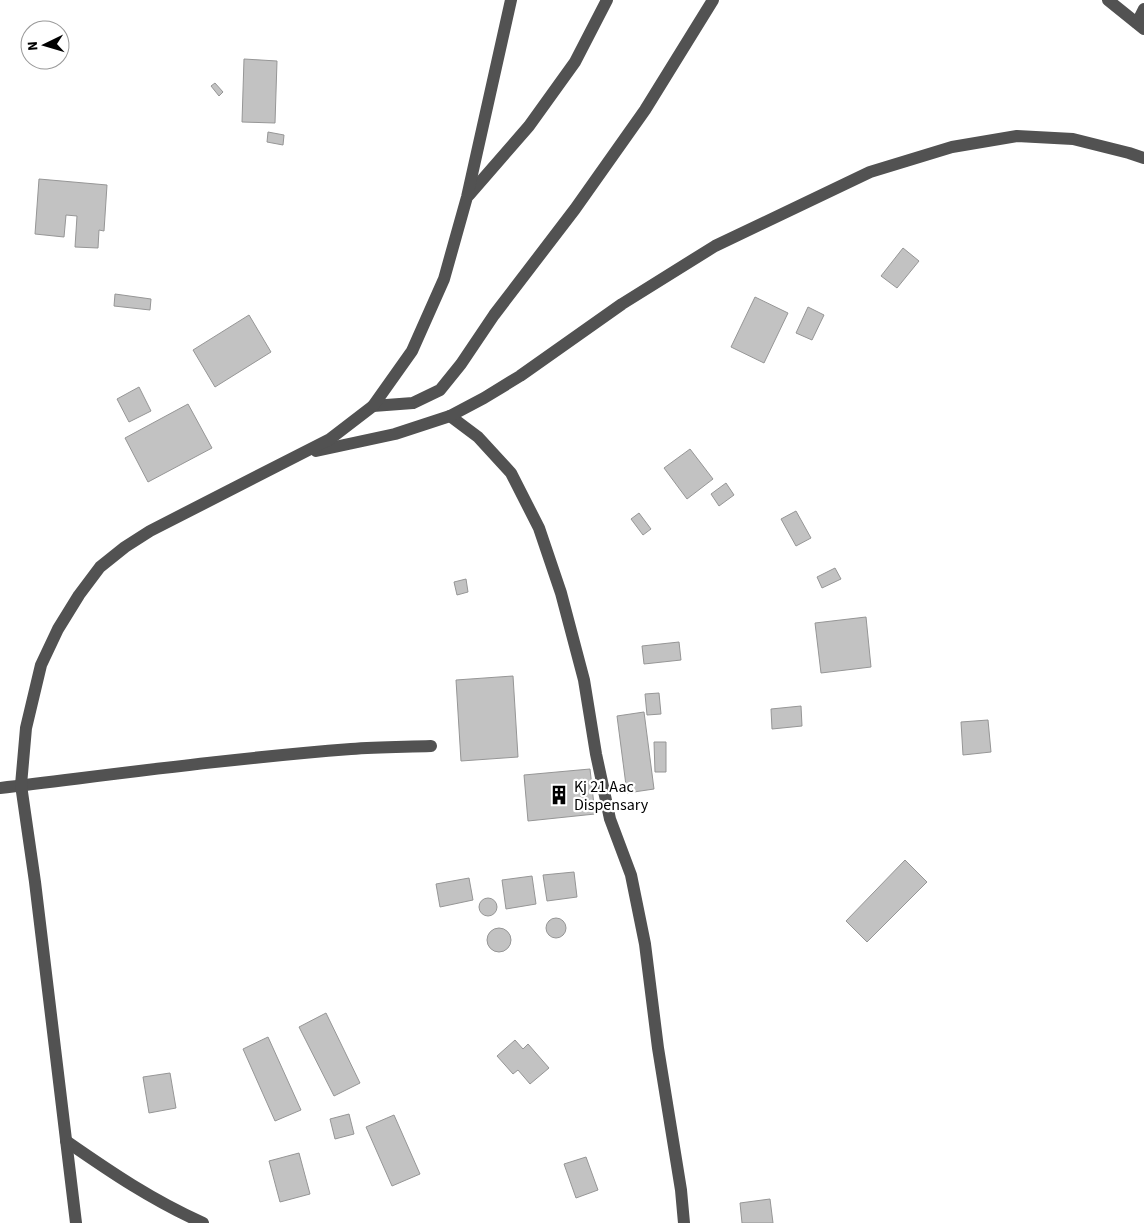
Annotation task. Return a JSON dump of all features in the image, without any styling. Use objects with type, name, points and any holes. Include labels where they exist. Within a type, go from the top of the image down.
[{"type":"street","points":[[76,1223],[21,785],[26,728],[41,665],[58,629],[79,595],[100,567],[125,547],[150,531],[330,439],[373,406],[412,351],[444,279],[467,197],[511,0]]},
{"type":"street","points":[[467,197],[529,126],[575,62],[607,0]]},
{"type":"street","points":[[373,406],[412,403],[440,390],[461,364],[494,315],[575,209],[645,110],[713,0]]},
{"type":"street","points":[[1108,0],[1140,26],[1144,9]]},
{"type":"street","points":[[301,454],[395,434],[450,416],[520,376],[622,304],[715,246],[870,172],[952,146],[1017,136],[1073,139],[1144,158]]},
{"type":"street","points":[[450,416],[478,437],[511,473],[539,528],[561,593],[584,680],[596,754],[610,819],[631,875],[645,944],[658,1048],[680,1181],[684,1223]]},
{"type":"street","points":[[0,788],[248,758],[353,749],[431,746]]},
{"type":"street","points":[[66,1141],[126,1183],[174,1210],[203,1223]]},
{"type":"building","points":[[244,59],[277,61],[275,123],[242,122]]},
{"type":"building","points":[[215,83],[223,92],[219,96],[211,86]]},
{"type":"building","points":[[268,132],[284,135],[283,145],[267,142]]},
{"type":"building","points":[[39,179],[107,185],[104,231],[99,230],[98,248],[75,247],[77,216],[66,215],[64,237],[35,234]]},
{"type":"building","points":[[903,248],[919,261],[897,288],[881,276]]},
{"type":"building","points":[[115,294],[151,299],[150,310],[114,306]]},
{"type":"building","points":[[755,297],[788,313],[764,363],[731,347]]},
{"type":"building","points":[[808,307],[824,315],[812,340],[796,333]]},
{"type":"building","points":[[249,315],[271,352],[215,387],[193,350]]},
{"type":"building","points":[[139,387],[151,411],[129,422],[117,399]]},
{"type":"building","points":[[188,404],[212,448],[148,482],[125,438]]},
{"type":"building","points":[[690,449],[713,479],[687,499],[664,468]]},
{"type":"building","points":[[726,483],[734,495],[719,506],[711,494]]},
{"type":"building","points":[[796,511],[811,538],[796,546],[781,519]]},
{"type":"building","points":[[639,513],[651,529],[643,535],[631,519]]},
{"type":"building","points":[[835,568],[841,579],[822,588],[817,577]]},
{"type":"building","points":[[466,579],[468,592],[457,595],[454,582]]},
{"type":"building","points":[[866,617],[871,667],[821,673],[815,623]]},
{"type":"building","points":[[679,642],[681,660],[644,664],[642,646]]},
{"type":"building","points":[[513,676],[518,757],[461,761],[456,680]]},
{"type":"building","points":[[659,693],[661,714],[647,715],[645,694]]},
{"type":"building","points":[[801,706],[802,726],[772,729],[771,709]]},
{"type":"building","points":[[644,712],[654,789],[627,793],[617,716]]},
{"type":"building","points":[[988,720],[991,752],[963,755],[961,722]]},
{"type":"building","points":[[654,742],[666,742],[666,772],[655,772]]},
{"type":"building","name":"Kj 21 Aac Dispensary","points":[[590,769],[595,814],[528,821],[524,775]]},
{"type":"building","points":[[905,860],[927,882],[867,942],[846,921]]},
{"type":"building","points":[[574,872],[577,897],[547,901],[543,875]]},
{"type":"building","points":[[532,876],[536,904],[506,909],[502,880]]},
{"type":"building","points":[[469,878],[473,900],[440,907],[436,884]]},
{"type":"building","points":[[488,898],[494,901],[497,907],[494,913],[488,916],[482,913],[479,907],[482,901]]},
{"type":"building","points":[[552,918],[560,918],[566,924],[566,932],[560,938],[552,938],[546,932],[546,924]]},
{"type":"building","points":[[499,928],[508,931],[511,940],[508,949],[499,952],[490,949],[487,940],[490,931]]},
{"type":"building","points":[[326,1013],[360,1083],[334,1096],[299,1027]]},
{"type":"building","points":[[268,1037],[301,1110],[275,1121],[243,1049]]},
{"type":"building","points":[[515,1040],[523,1049],[528,1044],[549,1068],[530,1084],[518,1070],[513,1074],[497,1056]]},
{"type":"building","points":[[170,1073],[176,1108],[149,1113],[143,1077]]},
{"type":"building","points":[[349,1114],[354,1134],[335,1139],[330,1119]]},
{"type":"building","points":[[394,1115],[420,1174],[392,1186],[366,1127]]},
{"type":"building","points":[[299,1153],[310,1194],[280,1202],[269,1161]]},
{"type":"building","points":[[586,1157],[598,1190],[576,1198],[564,1164]]},
{"type":"building","points":[[770,1199],[773,1223],[742,1223],[740,1203]]},
{"type":"place","name":"Kj 21 Aac Dispensary","points":[[559,795]]}]
